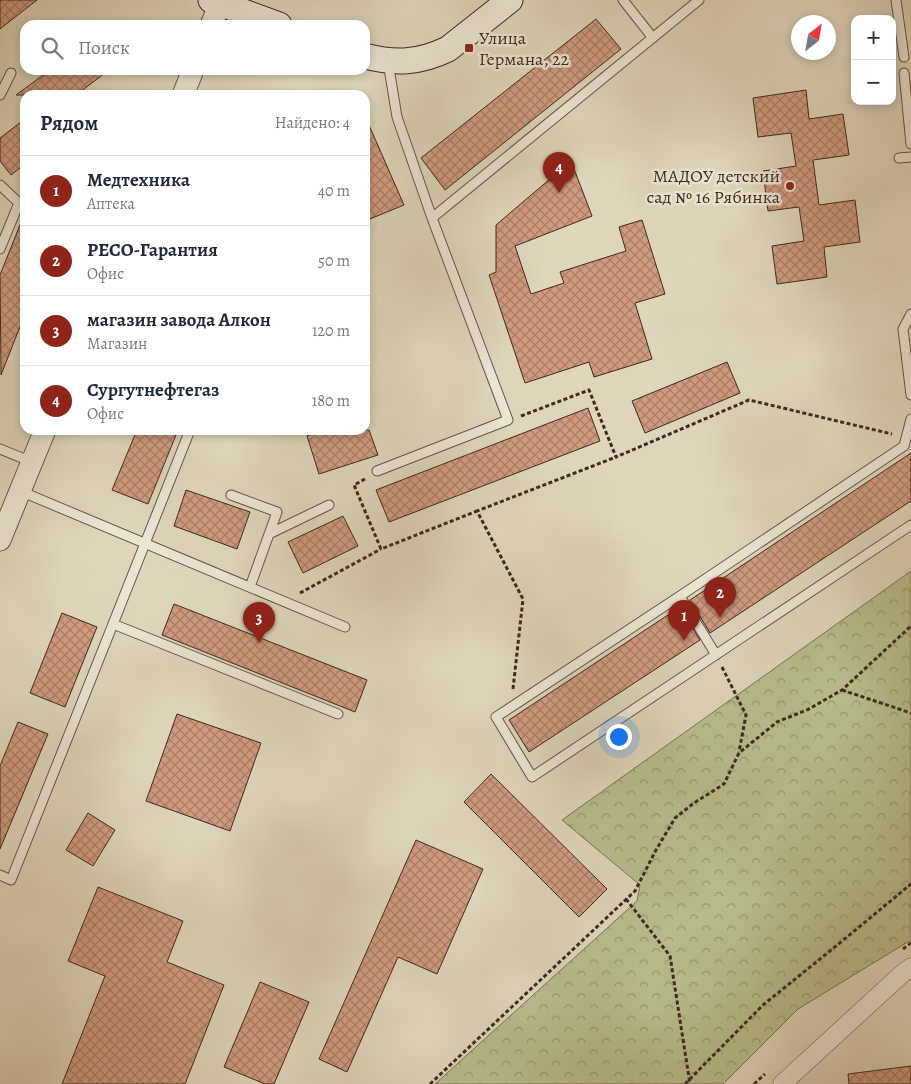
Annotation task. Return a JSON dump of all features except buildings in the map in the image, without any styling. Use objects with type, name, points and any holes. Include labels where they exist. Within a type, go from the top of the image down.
[{"type":"main road","points":[[376,58],[416,60],[438,54],[448,49],[510,0]]},
{"type":"main road","points":[[214,10],[257,20]]},
{"type":"street","points":[[185,90],[191,75]]},
{"type":"street","points":[[0,540],[43,435]]},
{"type":"street","points":[[782,1084],[911,967]]},
{"type":"lane","points":[[623,0],[653,38]]},
{"type":"lane","points":[[432,218],[699,0]]},
{"type":"lane","points":[[896,0],[904,57]]},
{"type":"lane","points":[[376,58],[432,218],[508,420],[377,471]]},
{"type":"lane","points":[[0,95],[11,73]]},
{"type":"lane","points":[[904,73],[911,144]]},
{"type":"lane","points":[[899,158],[911,157]]},
{"type":"lane","points":[[0,185],[20,201]]},
{"type":"lane","points":[[0,249],[20,207]]},
{"type":"lane","points":[[911,314],[903,329],[911,395]]},
{"type":"lane","points":[[911,419],[909,438],[904,446],[496,717],[532,777],[911,525]]},
{"type":"lane","points":[[0,875],[11,880],[188,435]]},
{"type":"lane","points":[[0,449],[32,462]]},
{"type":"lane","points":[[20,491],[345,627]]},
{"type":"lane","points":[[231,495],[277,512],[250,587]]},
{"type":"lane","points":[[269,534],[329,505]]},
{"type":"lane","points":[[680,596],[716,654]]},
{"type":"lane","points":[[113,624],[338,714]]},
{"type":"path","points":[[508,420],[589,390],[616,457]]},
{"type":"path","points":[[285,601],[381,549],[616,457],[749,400],[909,438]]},
{"type":"path","points":[[377,471],[354,486],[381,549]]},
{"type":"path","points":[[477,511],[523,599],[513,686],[514,705]]},
{"type":"path","points":[[739,753],[777,722],[809,709],[842,690],[911,626]]},
{"type":"path","points":[[430,1084],[635,890],[675,818],[724,784],[739,753],[746,714],[716,654]]},
{"type":"path","points":[[842,690],[911,713]]},
{"type":"path","points":[[688,1083],[763,1005],[911,884]]},
{"type":"path","points":[[626,899],[670,956],[688,1083]]},
{"type":"green space","points":[[911,571],[911,940],[798,1009],[723,1084],[435,1084],[637,901],[640,885],[562,820]]},
{"type":"place","name":"Улица Германа, 22","points":[[469,48]]},
{"type":"place","name":"МАДОУ детский сад № 16 Рябинка","points":[[790,186]]},
{"type":"place","name":"Сургутнефтегаз","points":[[559,193]]},
{"type":"place","name":"РЕСО-Гарантия","points":[[720,618]]},
{"type":"place","name":"Медтехника","points":[[684,641]]},
{"type":"place","name":"магазин завода Алкон","points":[[259,643]]}]
